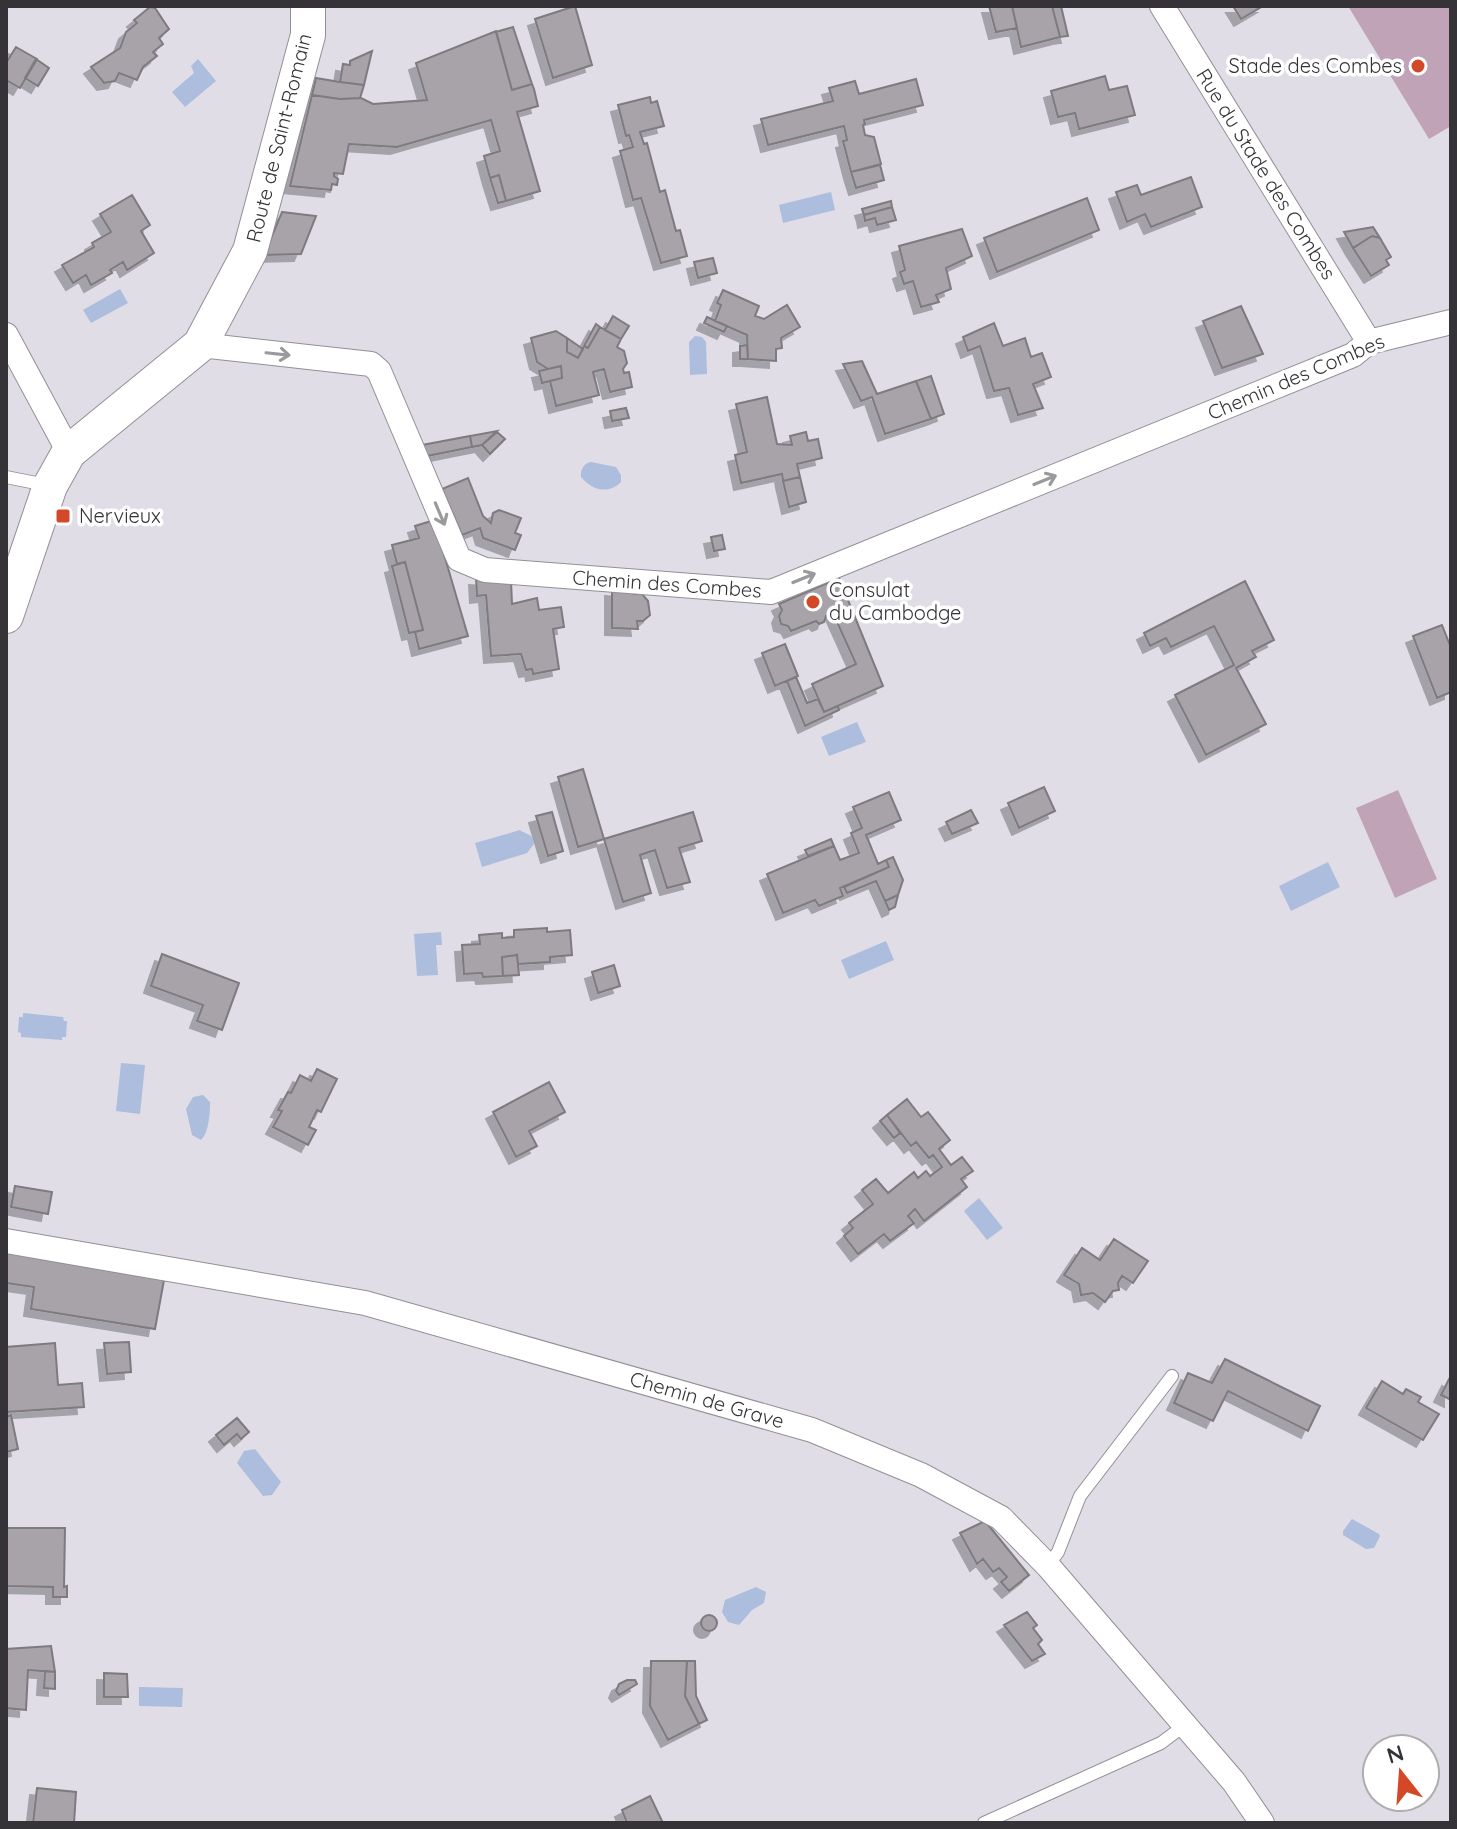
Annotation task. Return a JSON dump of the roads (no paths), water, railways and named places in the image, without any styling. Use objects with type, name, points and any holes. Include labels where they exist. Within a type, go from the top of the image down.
[{"type":"main road","name":"Route de Saint-Romain","points":[[6,616],[50,486],[69,452],[200,345],[250,251],[308,35],[308,6]]},
{"type":"street","name":"Rue du Stade des Combes","points":[[1162,6],[1369,342]]},
{"type":"street","name":"Chemin des Combes","points":[[200,345],[371,364],[379,371],[459,559],[485,570],[771,592],[1353,355],[1369,342],[1451,322]]},
{"type":"street","points":[[6,335],[69,452]]},
{"type":"street","name":"Chemin de Grave","points":[[6,1241],[365,1303],[812,1430],[921,1475],[1001,1518],[1048,1566],[1234,1782],[1262,1823]]},
{"type":"lane","points":[[6,477],[50,486]]},
{"type":"lane","points":[[1048,1566],[1058,1552],[1080,1496],[1172,1376]]},
{"type":"lane","points":[[984,1823],[1161,1743],[1185,1725]]},
{"type":"water","points":[[198,59],[216,81],[185,107],[172,92],[194,73],[191,66]]},
{"type":"water","points":[[831,192],[835,210],[783,223],[779,205]]},
{"type":"water","points":[[120,289],[128,303],[91,323],[83,310]]},
{"type":"water","points":[[695,336],[702,337],[706,342],[707,374],[690,375],[689,342]]},
{"type":"water","points":[[591,462],[616,467],[621,482],[606,490],[590,485],[581,474],[584,465]]},
{"type":"water","points":[[857,722],[866,742],[829,756],[821,737]]},
{"type":"water","points":[[520,830],[533,840],[534,844],[527,853],[482,867],[475,843]]},
{"type":"water","points":[[1328,862],[1340,887],[1291,911],[1279,886]]},
{"type":"water","points":[[441,932],[442,945],[436,945],[438,975],[417,976],[414,934]]},
{"type":"water","points":[[886,941],[894,960],[849,979],[841,960]]},
{"type":"water","points":[[23,1013],[63,1017],[67,1021],[66,1037],[62,1040],[21,1037],[18,1032],[19,1017],[23,1017]]},
{"type":"water","points":[[121,1063],[145,1065],[140,1114],[116,1111]]},
{"type":"water","points":[[203,1095],[210,1102],[210,1112],[201,1140],[192,1135],[186,1109],[193,1097]]},
{"type":"water","points":[[979,1198],[1003,1228],[987,1240],[964,1211]]},
{"type":"water","points":[[255,1449],[281,1482],[272,1495],[263,1496],[237,1463],[244,1451]]},
{"type":"water","points":[[1352,1519],[1379,1534],[1374,1548],[1366,1549],[1343,1535]]},
{"type":"water","points":[[756,1587],[766,1592],[764,1603],[752,1610],[739,1625],[728,1622],[722,1612],[725,1600]]},
{"type":"water","points":[[139,1687],[183,1688],[182,1707],[139,1706]]},
{"type":"place","name":"Stade des Combes","points":[[1418,66]]},
{"type":"place","name":"Nervieux","points":[[63,516]]},
{"type":"place","name":"Consulat du Cambodge","points":[[813,602]]}]
